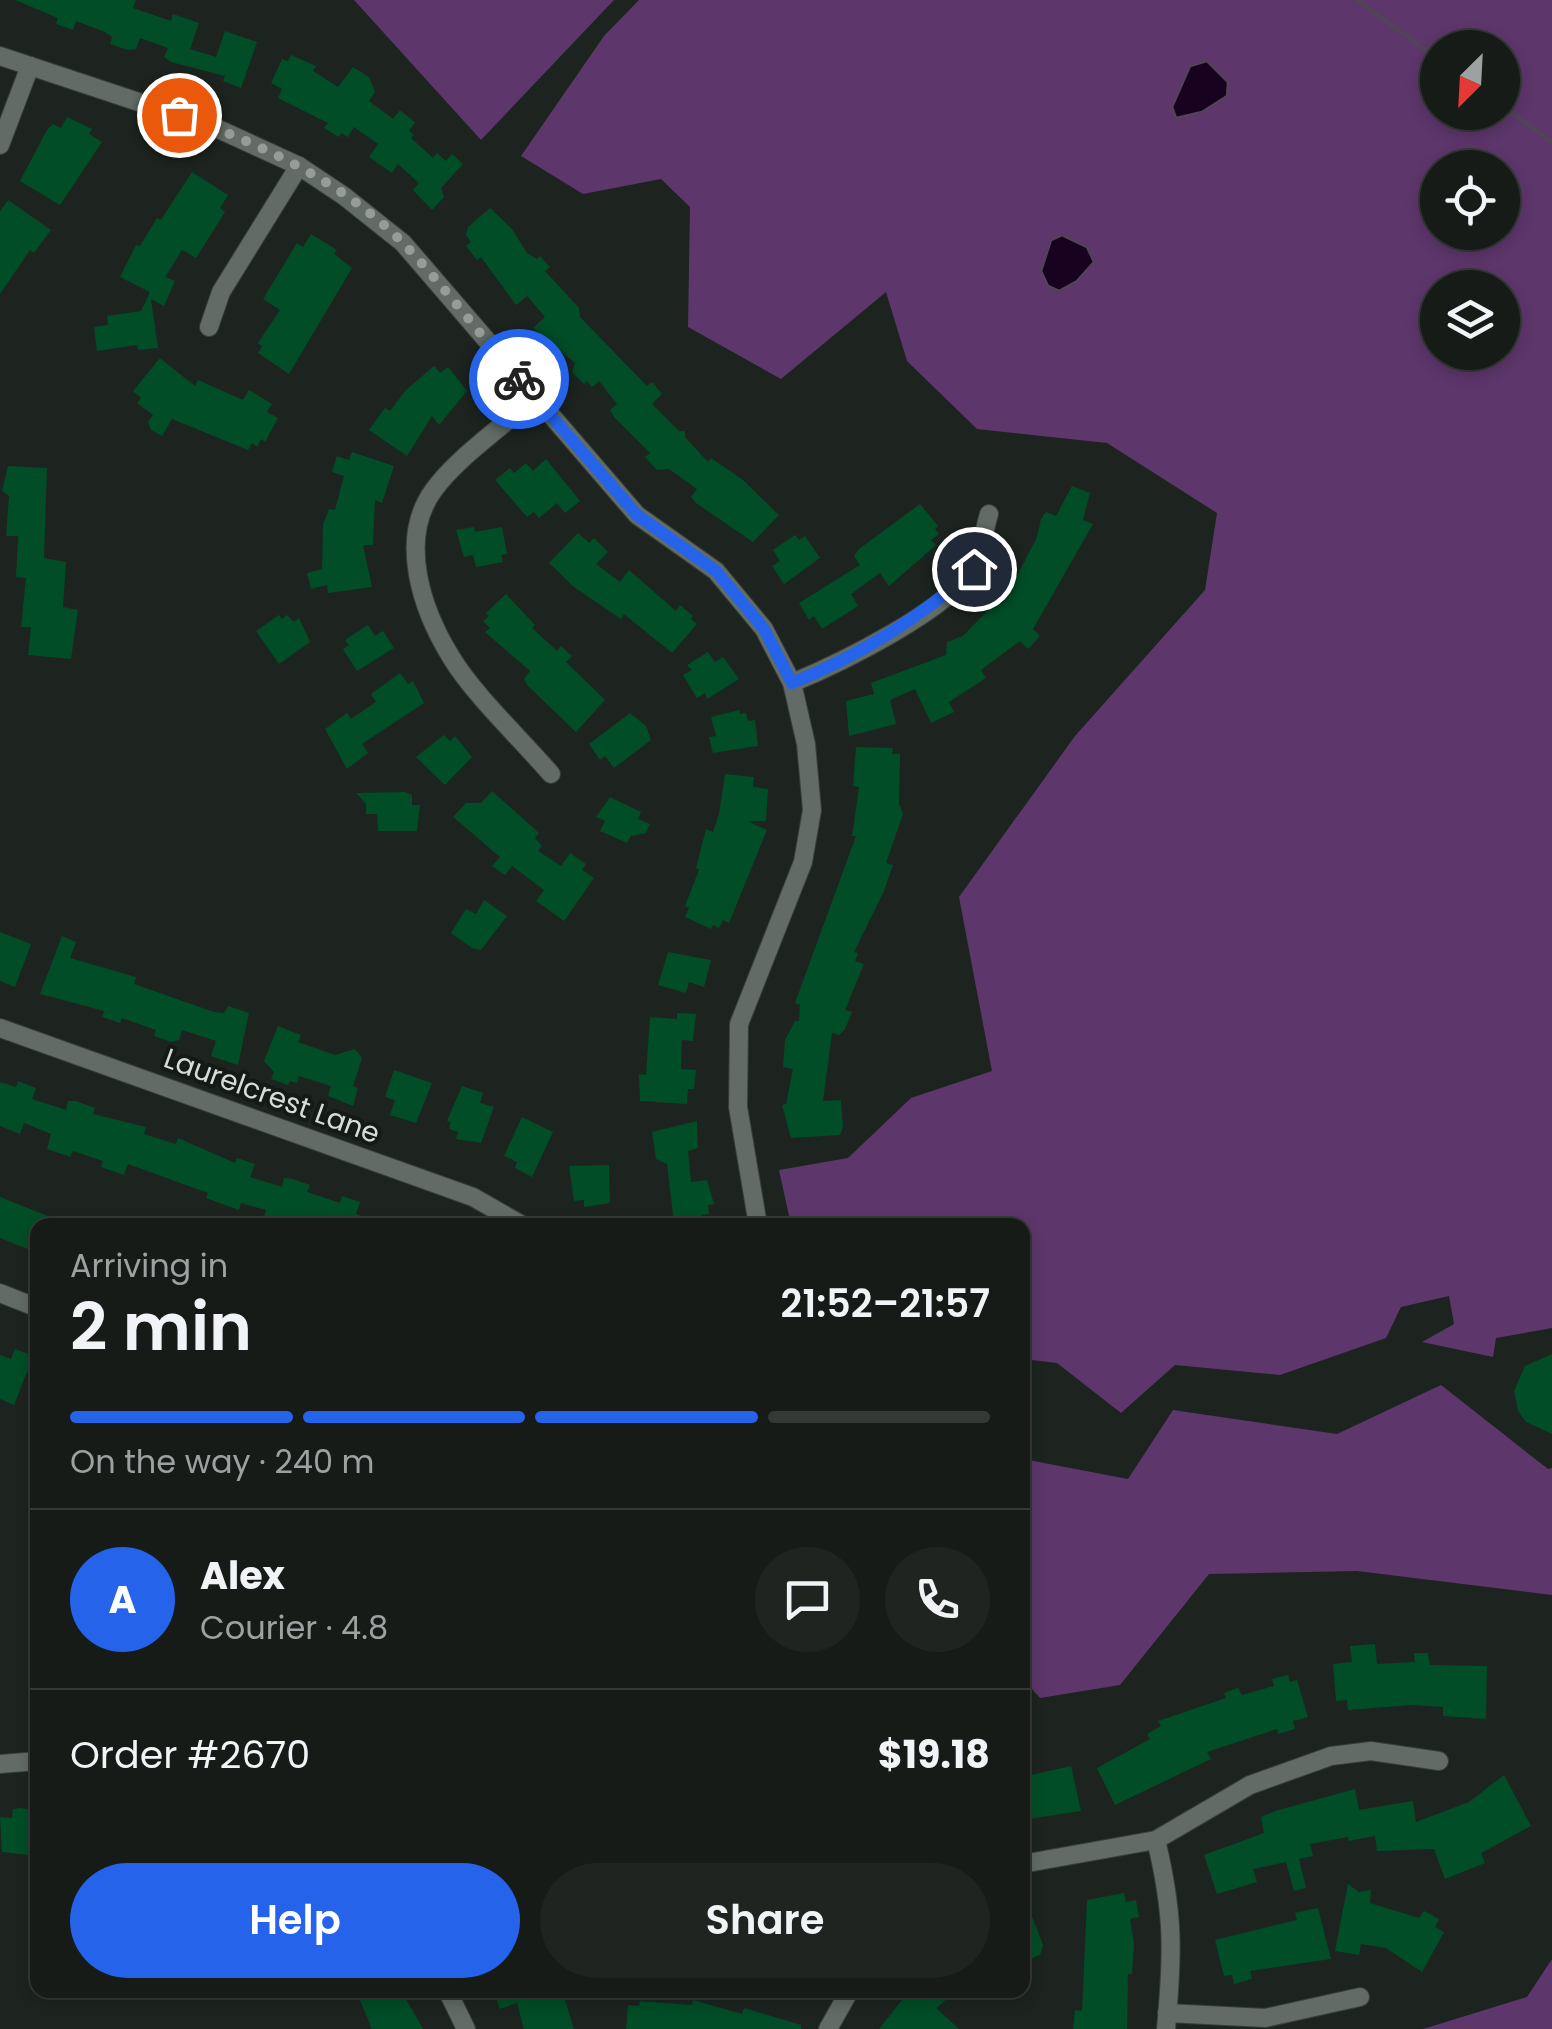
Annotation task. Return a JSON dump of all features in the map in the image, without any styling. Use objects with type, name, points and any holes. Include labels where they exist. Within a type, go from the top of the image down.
[{"type":"street","points":[[0,56],[214,128],[299,166],[403,244],[637,515],[716,571],[764,629],[792,683],[806,744],[812,810],[803,862],[739,1024],[738,1107],[757,1218]]},
{"type":"street","points":[[0,145],[30,66]]},
{"type":"street","points":[[210,327],[221,292],[299,166]]},
{"type":"street","points":[[535,398],[434,488],[419,516],[413,542],[420,583],[451,658],[551,774]]},
{"type":"street","points":[[792,683],[845,661],[926,613],[974,569],[989,514]]},
{"type":"street","name":"Laurelcrest Lane","points":[[0,1028],[473,1198],[509,1218]]},
{"type":"street","points":[[0,1293],[30,1305]]},
{"type":"street","points":[[1030,1863],[1156,1840],[1250,1784],[1331,1756],[1372,1751],[1439,1761]]},
{"type":"street","points":[[0,1764],[30,1762]]},
{"type":"street","points":[[1156,1840],[1172,1902],[1166,2021],[1265,2018],[1360,1997]]},
{"type":"street","points":[[451,1998],[466,2029]]},
{"type":"street","points":[[828,2029],[845,1998]]},
{"type":"shaded area","points":[[354,0],[614,0],[481,140]]},
{"type":"shaded area","points":[[639,0],[1552,0],[1552,1328],[1496,1338],[1493,1357],[1422,1342],[1454,1324],[1449,1296],[1401,1307],[1386,1338],[1280,1375],[1175,1365],[1121,1413],[1057,1363],[1030,1360],[1030,1218],[789,1218],[779,1170],[848,1158],[911,1098],[992,1071],[959,897],[1075,736],[1205,590],[1217,513],[1107,443],[977,429],[907,361],[886,292],[781,379],[688,327],[690,207],[661,179],[583,194],[521,156],[604,36]]},
{"type":"shaded area","points":[[1207,61],[1228,82],[1227,96],[1202,112],[1176,118],[1172,107],[1190,66]]},
{"type":"shaded area","points":[[1062,235],[1087,247],[1094,262],[1077,281],[1059,291],[1048,286],[1041,271],[1051,240]]},
{"type":"shaded area","points":[[1441,1385],[1548,1469],[1552,1468],[1552,1595],[1357,1571],[1209,1574],[1120,1685],[1040,1698],[1030,1687],[1030,1460],[1128,1479],[1173,1410],[1337,1434]]},
{"type":"shaded area","points":[[1552,1959],[1552,2029],[1423,2029],[1527,1997]]},
{"type":"building","points":[[15,0],[136,0],[133,8],[171,21],[173,14],[199,23],[190,49],[216,57],[225,31],[257,42],[241,88],[223,81],[225,76],[171,62],[164,57],[168,48],[140,38],[136,49],[128,50],[110,44],[112,37],[105,32],[76,21],[73,30],[56,24],[58,18]]},
{"type":"building","points":[[291,55],[316,66],[313,71],[338,87],[353,67],[369,77],[375,92],[369,101],[393,119],[400,110],[415,122],[409,131],[414,135],[411,138],[433,158],[437,153],[446,161],[452,154],[463,164],[441,188],[444,197],[432,210],[413,190],[419,183],[398,164],[392,173],[369,157],[378,144],[354,127],[348,137],[341,133],[339,137],[324,128],[328,123],[278,98],[282,89],[271,83],[282,59],[288,61]]},
{"type":"building","points":[[67,117],[92,129],[89,134],[102,142],[60,205],[20,181],[47,130],[53,124],[61,128]]},
{"type":"building","points":[[192,172],[228,195],[220,208],[225,212],[196,258],[182,250],[165,277],[175,281],[164,306],[151,299],[158,348],[138,350],[137,345],[97,351],[94,327],[108,325],[107,316],[141,311],[150,292],[120,277],[136,245],[140,246],[157,218],[161,220]]},
{"type":"building","points":[[8,200],[51,230],[34,253],[30,250],[0,294],[0,211]]},
{"type":"building","points":[[490,208],[512,229],[527,253],[537,259],[540,256],[550,267],[545,271],[579,308],[580,317],[647,386],[652,382],[662,394],[652,404],[679,431],[685,431],[685,437],[708,462],[711,458],[743,480],[779,515],[753,542],[696,503],[691,497],[697,489],[669,469],[657,470],[645,457],[650,453],[614,417],[610,410],[617,404],[599,381],[592,387],[587,381],[584,384],[572,372],[575,363],[533,328],[545,317],[527,296],[516,305],[481,257],[477,260],[466,246],[471,242],[466,235],[468,227]]},
{"type":"building","points":[[311,234],[337,250],[334,254],[352,268],[289,374],[258,353],[262,346],[258,343],[280,310],[263,299],[297,243],[303,247]]},
{"type":"building","points":[[160,358],[195,386],[198,380],[243,400],[249,390],[272,404],[267,412],[278,418],[265,442],[261,439],[257,447],[252,443],[248,450],[172,419],[162,436],[151,430],[148,422],[153,415],[137,403],[141,398],[133,391]]},
{"type":"building","points":[[434,366],[440,373],[448,367],[467,391],[439,425],[432,416],[407,456],[369,430],[385,408],[390,411],[406,390]]},
{"type":"building","points":[[352,452],[394,466],[382,503],[375,500],[373,545],[363,545],[372,587],[328,593],[327,585],[311,589],[307,573],[322,569],[323,525],[329,509],[335,510],[344,476],[332,472],[337,456],[349,460]]},
{"type":"building","points":[[546,459],[580,501],[565,513],[557,503],[539,518],[534,512],[527,517],[495,480],[510,468],[514,473],[526,463],[533,471]]},
{"type":"building","points":[[8,466],[47,468],[44,558],[66,562],[63,607],[78,610],[71,659],[28,655],[31,627],[21,627],[26,578],[16,577],[18,536],[6,536],[9,496],[2,491]]},
{"type":"building","points":[[1072,486],[1090,493],[1083,520],[1093,524],[1033,629],[1040,636],[1028,649],[1020,641],[981,670],[986,678],[949,702],[954,712],[931,723],[915,689],[890,700],[896,724],[849,736],[846,701],[874,694],[871,683],[946,655],[947,642],[963,636],[999,599],[1003,603],[1037,537],[1041,519],[1046,512],[1056,516]]},
{"type":"building","points":[[920,504],[938,526],[935,529],[939,534],[931,540],[936,545],[889,586],[880,573],[851,594],[858,606],[822,629],[814,616],[809,620],[799,603],[860,565],[854,556],[859,549]]},
{"type":"building","points":[[474,527],[475,532],[502,527],[507,554],[501,555],[503,562],[476,567],[473,555],[464,557],[456,530]]},
{"type":"building","points":[[578,533],[589,543],[594,538],[608,552],[596,564],[620,582],[629,570],[676,611],[680,605],[693,616],[691,619],[697,624],[672,653],[624,614],[621,619],[574,587],[549,563]]},
{"type":"building","points":[[795,535],[799,540],[805,536],[820,558],[784,584],[772,566],[780,561],[773,550]]},
{"type":"building","points":[[506,594],[535,625],[532,628],[557,651],[561,646],[572,656],[566,662],[605,700],[576,732],[528,686],[524,679],[530,671],[485,632],[490,628],[483,621],[489,616],[486,613]]},
{"type":"building","points":[[279,615],[282,619],[287,615],[294,622],[299,618],[310,642],[279,664],[256,631]]},
{"type":"building","points":[[368,625],[375,636],[383,631],[394,648],[357,671],[343,649],[349,645],[345,640]]},
{"type":"building","points":[[708,652],[715,662],[723,657],[739,679],[707,699],[705,693],[697,698],[683,675],[692,670],[687,665]]},
{"type":"building","points":[[400,673],[408,684],[413,681],[424,703],[362,744],[368,753],[347,769],[325,729],[347,713],[351,719],[376,702],[371,694]]},
{"type":"building","points":[[739,710],[740,714],[746,713],[748,721],[755,720],[758,746],[713,753],[709,737],[716,736],[711,717]]},
{"type":"building","points":[[630,713],[646,726],[651,740],[614,768],[605,756],[600,760],[589,744]]},
{"type":"building","points":[[444,735],[450,741],[455,736],[472,757],[445,785],[416,757]]},
{"type":"building","points":[[856,747],[893,748],[892,754],[900,754],[899,804],[903,814],[886,863],[893,865],[884,891],[854,952],[858,953],[855,961],[864,964],[845,1010],[852,1012],[845,1029],[839,1035],[832,1033],[823,1101],[841,1100],[843,1127],[840,1135],[791,1138],[782,1105],[786,1104],[793,1069],[783,1067],[785,1040],[795,1021],[799,1021],[800,1005],[795,1003],[856,836],[852,836],[859,787],[853,786]]},
{"type":"building","points":[[725,774],[754,777],[753,787],[768,789],[766,821],[747,821],[767,830],[729,923],[723,920],[719,928],[713,925],[711,929],[685,917],[689,908],[685,906],[699,870],[696,868],[706,829],[713,832],[719,814]]},
{"type":"building","points":[[492,791],[539,833],[535,838],[542,846],[538,851],[561,866],[570,853],[586,864],[582,870],[594,878],[564,921],[536,901],[544,890],[512,866],[505,875],[492,866],[500,857],[453,817],[466,803],[481,803]]},
{"type":"building","points":[[356,793],[412,795],[412,805],[420,805],[417,831],[378,831],[377,814],[366,814],[366,804]]},
{"type":"building","points":[[610,797],[641,812],[638,819],[650,824],[646,833],[631,836],[627,843],[600,831],[605,821],[596,817]]},
{"type":"building","points":[[484,900],[507,916],[481,950],[451,933],[466,909],[476,914]]},
{"type":"building","points":[[0,932],[31,944],[15,987],[0,981]]},
{"type":"building","points":[[62,936],[76,942],[70,958],[136,977],[134,984],[214,1012],[224,1013],[228,1006],[249,1013],[238,1065],[211,1056],[216,1041],[182,1030],[179,1040],[171,1042],[154,1036],[156,1030],[122,1018],[120,1023],[102,1017],[104,1011],[40,994]]},
{"type":"building","points":[[668,952],[711,960],[704,987],[689,982],[686,993],[658,985]]},
{"type":"building","points":[[677,1013],[696,1014],[693,1041],[682,1040],[681,1069],[696,1070],[694,1089],[688,1089],[687,1104],[640,1101],[639,1074],[646,1075],[650,1017],[677,1019]]},
{"type":"building","points":[[278,1026],[301,1035],[298,1042],[335,1055],[355,1049],[362,1058],[353,1086],[358,1088],[353,1106],[328,1096],[331,1086],[299,1076],[297,1083],[290,1081],[288,1085],[271,1079],[274,1072],[264,1061]]},
{"type":"building","points":[[394,1070],[432,1083],[416,1123],[390,1115],[395,1100],[385,1097]]},
{"type":"building","points":[[18,1081],[36,1088],[32,1099],[66,1110],[68,1101],[76,1101],[95,1108],[93,1114],[146,1127],[144,1134],[176,1144],[178,1138],[235,1163],[237,1158],[255,1164],[250,1177],[282,1187],[284,1178],[292,1179],[310,1185],[307,1192],[340,1203],[342,1196],[360,1202],[356,1214],[365,1218],[267,1218],[264,1217],[266,1210],[241,1203],[239,1210],[206,1198],[208,1193],[128,1164],[124,1175],[101,1167],[103,1161],[73,1151],[70,1157],[47,1149],[51,1134],[24,1123],[20,1134],[0,1126],[0,1082],[16,1087]]},
{"type":"building","points":[[462,1086],[483,1093],[480,1103],[494,1107],[481,1143],[456,1139],[458,1132],[449,1129],[451,1122],[447,1121]]},
{"type":"building","points":[[522,1117],[553,1132],[532,1177],[504,1156]]},
{"type":"building","points":[[697,1121],[698,1148],[688,1151],[691,1182],[707,1180],[714,1204],[708,1205],[709,1214],[702,1218],[673,1218],[667,1164],[656,1159],[652,1132]]},
{"type":"building","points":[[609,1165],[610,1203],[584,1207],[584,1200],[574,1201],[569,1166]]},
{"type":"building","points":[[0,1197],[53,1218],[30,1218],[30,1250],[0,1238]]},
{"type":"building","points":[[15,1349],[30,1354],[30,1373],[27,1372],[14,1405],[0,1399],[0,1355],[11,1359]]},
{"type":"building","points":[[1552,1354],[1552,1434],[1526,1422],[1518,1411],[1514,1391],[1525,1366]]},
{"type":"building","points":[[1375,1644],[1377,1664],[1415,1662],[1414,1653],[1428,1653],[1430,1665],[1487,1666],[1486,1719],[1443,1716],[1443,1707],[1348,1710],[1347,1700],[1336,1701],[1333,1664],[1352,1662],[1350,1646]]},
{"type":"building","points":[[1288,1675],[1290,1682],[1297,1680],[1308,1717],[1293,1721],[1295,1729],[1278,1734],[1277,1729],[1207,1752],[1211,1759],[1115,1805],[1097,1768],[1150,1739],[1147,1734],[1161,1726],[1158,1721],[1226,1698],[1224,1693],[1238,1688],[1242,1695],[1274,1686],[1272,1679]]},
{"type":"building","points":[[1071,1766],[1081,1811],[1030,1819],[1030,1775]]},
{"type":"building","points":[[1504,1775],[1531,1826],[1481,1853],[1485,1863],[1445,1879],[1434,1849],[1377,1851],[1375,1836],[1349,1841],[1348,1837],[1310,1844],[1313,1856],[1299,1859],[1306,1888],[1294,1891],[1286,1862],[1253,1869],[1257,1882],[1217,1894],[1204,1855],[1264,1833],[1261,1817],[1275,1811],[1355,1789],[1359,1810],[1413,1801],[1416,1822],[1469,1802]]},
{"type":"building","points":[[13,1809],[30,1810],[29,1855],[2,1852],[0,1817],[12,1818]]},
{"type":"building","points":[[1348,1884],[1359,1892],[1371,1890],[1370,1903],[1419,1918],[1424,1911],[1439,1919],[1435,1927],[1444,1932],[1422,1972],[1386,1948],[1361,1944],[1359,1955],[1335,1951]]},
{"type":"building","points":[[1124,1893],[1126,1902],[1136,1900],[1139,1917],[1130,1919],[1134,1944],[1132,1974],[1128,1974],[1127,2029],[1073,2029],[1075,2010],[1082,2011],[1087,1900]]},
{"type":"building","points":[[1318,1908],[1331,1959],[1250,1971],[1252,1979],[1234,1984],[1232,1975],[1224,1976],[1215,1940],[1297,1920],[1295,1913]]},
{"type":"building","points":[[1030,1911],[1043,1945],[1040,1955],[1030,1959]]},
{"type":"building","points":[[359,1998],[406,1998],[423,2029],[372,2029]]},
{"type":"building","points":[[496,1998],[564,1998],[574,2029],[524,2029],[517,2003],[500,2009]]},
{"type":"building","points":[[904,1998],[948,1998],[936,2008],[959,2029],[879,2029]]},
{"type":"building","points":[[693,2000],[742,2014],[744,2008],[801,2025],[801,2029],[626,2029],[628,2005],[639,2006],[640,2001],[692,2005]]},
{"type":"waterway","points":[[1357,0],[1420,46]]},
{"type":"waterway","points":[[1520,119],[1552,142]]},
{"type":"way so far","points":[[179,115],[299,166],[344,196],[403,244],[519,379]]},
{"type":"route","points":[[519,379],[637,515],[716,571],[764,629],[792,683],[845,661],[926,613],[974,569]]}]
